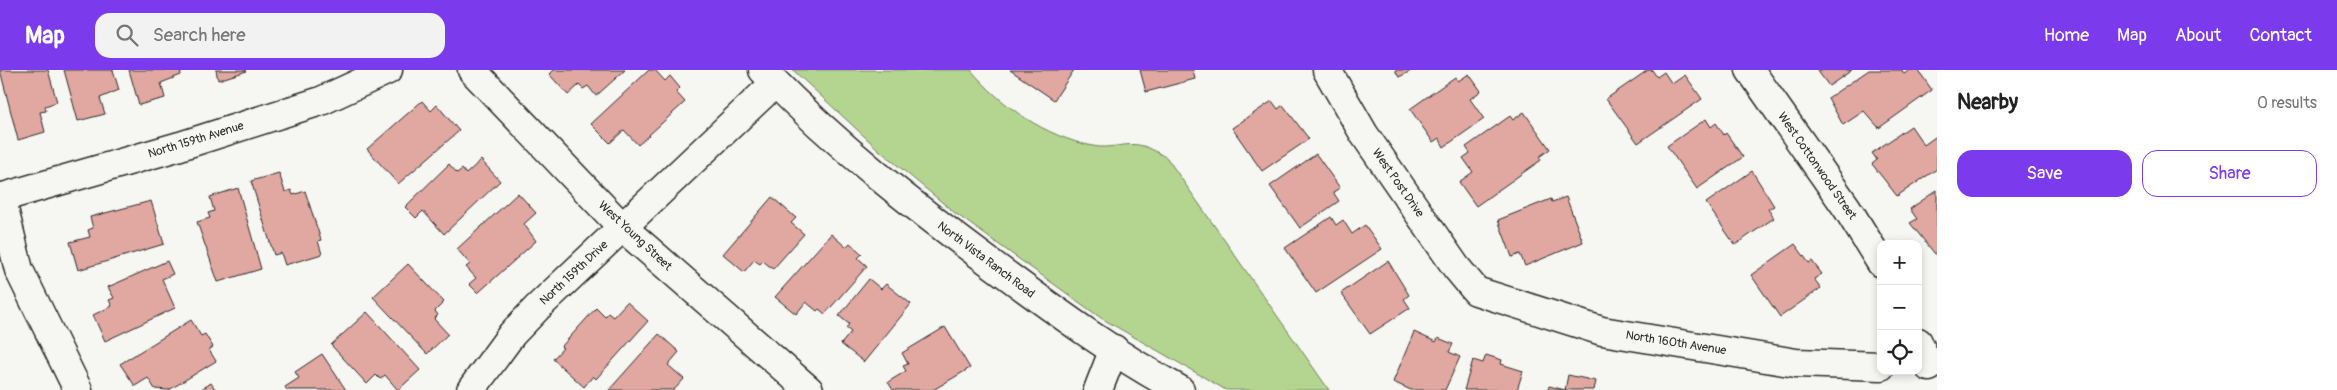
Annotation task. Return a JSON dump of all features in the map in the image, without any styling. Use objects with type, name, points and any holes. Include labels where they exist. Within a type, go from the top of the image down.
[{"type":"street","name":"North 159th Avenue","points":[[0,198],[180,146],[321,102],[388,70]]},
{"type":"street","name":"West Young Street","points":[[472,70],[622,227],[809,390]]},
{"type":"street","name":"West Post Drive","points":[[1327,70],[1364,134],[1456,267],[1476,292]]},
{"type":"street","name":"West Cottonwood Street","points":[[1750,70],[1847,208],[1877,257]]},
{"type":"street","name":"North 159th Drive","points":[[471,390],[512,334],[622,227],[769,76]]},
{"type":"street","name":"North Vista Ranch Road","points":[[769,76],[906,199],[1062,316],[1180,390]]},
{"type":"street","points":[[0,198],[19,270],[78,390]]},
{"type":"street","name":"North 160th Avenue","points":[[1476,292],[1602,331],[1796,363],[1877,366]]},
{"type":"street","points":[[1098,390],[1114,349]]},
{"type":"street","points":[[1922,352],[1928,367]]},
{"type":"green space","points":[[793,70],[971,70],[996,96],[1010,107],[1058,135],[1075,142],[1099,147],[1131,144],[1143,146],[1167,158],[1329,390],[1226,390],[1101,318],[955,213],[879,150]]},
{"type":"building","points":[[0,70],[48,70],[57,102],[45,106],[46,111],[40,112],[45,132],[18,140]]},
{"type":"building","points":[[64,70],[113,70],[119,90],[100,98],[105,114],[78,121]]},
{"type":"building","points":[[129,70],[180,70],[181,75],[161,83],[165,98],[139,105]]},
{"type":"building","points":[[216,70],[246,70],[247,71],[218,80]]},
{"type":"building","points":[[553,70],[625,70],[596,96],[588,86],[583,89],[579,85],[568,95],[549,74]]},
{"type":"building","points":[[649,70],[655,70],[665,81],[670,76],[680,88],[676,92],[685,102],[638,145],[624,130],[610,143],[591,124]]},
{"type":"building","points":[[1010,70],[1074,70],[1054,100]]},
{"type":"building","points":[[1140,70],[1193,70],[1195,79],[1146,92]]},
{"type":"building","points":[[1395,70],[1413,70],[1399,77]]},
{"type":"building","points":[[1648,70],[1652,70],[1657,77],[1664,72],[1672,84],[1685,75],[1702,99],[1638,143],[1606,99]]},
{"type":"building","points":[[1817,70],[1852,70],[1829,86]]},
{"type":"building","points":[[1869,70],[1902,70],[1904,74],[1910,70],[1918,70],[1932,90],[1879,128],[1864,111],[1843,125],[1828,98]]},
{"type":"building","points":[[1469,74],[1481,91],[1470,99],[1484,119],[1444,147],[1439,138],[1433,142],[1410,109],[1455,77],[1458,81]]},
{"type":"building","points":[[422,101],[431,111],[437,105],[459,131],[398,184],[367,149]]},
{"type":"building","points":[[1272,101],[1278,109],[1283,105],[1309,139],[1262,171],[1232,128]]},
{"type":"building","points":[[1524,112],[1550,149],[1539,157],[1541,160],[1476,206],[1459,182],[1473,172],[1463,158],[1470,153],[1466,147],[1510,116],[1513,120]]},
{"type":"building","points":[[1706,119],[1711,127],[1716,123],[1724,135],[1726,133],[1743,157],[1697,189],[1667,146]]},
{"type":"building","points":[[1911,126],[1924,145],[1935,137],[1937,139],[1937,169],[1897,196],[1872,164],[1877,160],[1872,153]]},
{"type":"building","points":[[1316,154],[1340,188],[1333,192],[1339,201],[1300,228],[1270,186]]},
{"type":"building","points":[[481,160],[500,181],[444,234],[423,211],[416,218],[405,207],[449,164],[457,173],[462,169],[466,174]]},
{"type":"building","points":[[1752,171],[1774,206],[1768,209],[1774,218],[1735,245],[1706,203]]},
{"type":"building","points":[[279,173],[285,192],[291,190],[293,195],[305,191],[321,240],[318,241],[322,254],[285,265],[281,253],[274,255],[251,181]]},
{"type":"building","points":[[238,188],[261,269],[218,282],[197,222],[210,218],[208,213],[214,211],[210,197]]},
{"type":"building","points":[[1937,190],[1937,253],[1935,254],[1910,223],[1917,219],[1910,209]]},
{"type":"building","points":[[518,193],[536,213],[524,224],[536,241],[478,293],[469,284],[476,278],[466,267],[470,264],[457,249]]},
{"type":"building","points":[[772,197],[796,218],[791,223],[804,234],[773,269],[763,261],[760,264],[754,260],[744,272],[723,254]]},
{"type":"building","points":[[1566,197],[1583,242],[1525,266],[1520,254],[1512,257],[1498,220],[1551,199],[1552,202]]},
{"type":"building","points":[[151,201],[164,244],[78,270],[70,242],[90,237],[88,230],[93,228],[90,217]]},
{"type":"building","points":[[1331,217],[1336,225],[1343,220],[1352,234],[1365,225],[1382,249],[1316,293],[1285,248]]},
{"type":"building","points":[[831,234],[846,247],[850,243],[862,254],[858,258],[867,266],[825,314],[819,309],[817,311],[806,302],[796,314],[775,297]]},
{"type":"building","points":[[1795,244],[1809,263],[1812,261],[1822,274],[1814,279],[1821,288],[1780,317],[1751,275]]},
{"type":"building","points":[[167,261],[173,274],[162,279],[175,308],[105,341],[93,315],[112,306],[109,300],[114,298],[108,287]]},
{"type":"building","points":[[1388,261],[1409,295],[1404,299],[1410,308],[1370,334],[1341,293]]},
{"type":"building","points":[[408,264],[444,302],[435,311],[438,315],[434,319],[448,334],[427,354],[373,297]]},
{"type":"building","points":[[869,279],[881,289],[886,284],[911,304],[864,362],[841,344],[851,332],[846,328],[849,324],[839,316]]},
{"type":"building","points":[[627,302],[648,321],[596,379],[593,376],[584,387],[553,359],[563,348],[561,347],[596,308],[605,317],[608,313],[613,317]]},
{"type":"building","points":[[367,312],[420,370],[398,390],[385,375],[380,379],[376,375],[367,384],[331,345]]},
{"type":"building","points":[[191,320],[201,336],[205,334],[213,347],[209,350],[216,361],[169,390],[155,389],[148,378],[135,386],[120,364]]},
{"type":"building","points":[[945,327],[970,368],[933,390],[893,390],[888,382],[906,371],[903,366],[908,364],[902,353]]},
{"type":"building","points":[[1414,332],[1436,342],[1438,338],[1453,344],[1449,352],[1460,357],[1445,390],[1411,390],[1393,382]]},
{"type":"building","points":[[659,334],[679,352],[668,365],[684,379],[674,390],[609,390]]},
{"type":"building","points":[[322,354],[346,390],[287,390],[285,387],[299,378],[295,372]]},
{"type":"building","points":[[1486,355],[1502,360],[1501,364],[1523,371],[1517,390],[1464,390],[1473,360],[1483,363]]},
{"type":"building","points":[[1568,375],[1596,381],[1594,390],[1565,390]]},
{"type":"building","points":[[211,383],[216,390],[200,390]]},
{"type":"building","points":[[1549,386],[1565,390],[1548,390]]}]
